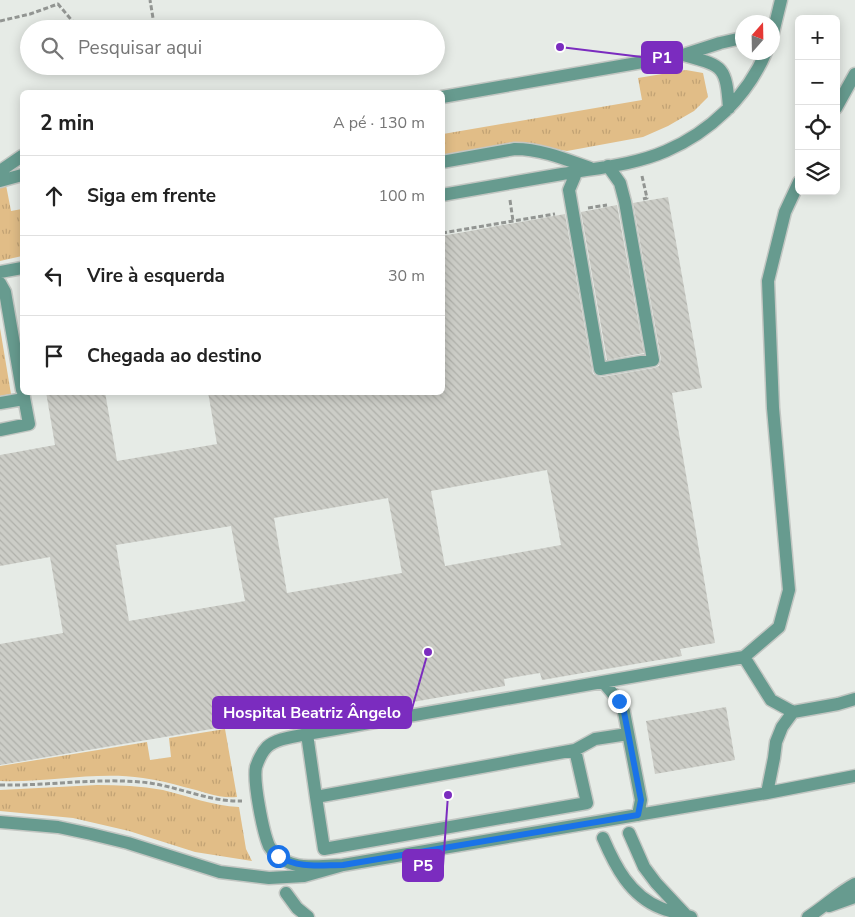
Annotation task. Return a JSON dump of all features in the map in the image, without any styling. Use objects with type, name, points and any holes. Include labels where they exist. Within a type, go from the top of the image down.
[{"type":"lane","points":[[777,15],[781,0]]},
{"type":"lane","points":[[445,96],[683,55],[735,40]]},
{"type":"lane","points":[[683,55],[711,63],[722,71],[727,83],[729,108]]},
{"type":"lane","points":[[445,194],[608,166],[664,152],[694,137],[729,108],[742,93],[761,60]]},
{"type":"lane","points":[[838,105],[855,74]]},
{"type":"lane","points":[[445,161],[515,149],[526,149],[545,152],[592,169]]},
{"type":"lane","points":[[0,171],[20,157]]},
{"type":"lane","points":[[577,171],[569,190],[600,369],[653,360],[625,202],[620,183],[608,166]]},
{"type":"lane","points":[[0,181],[20,176]]},
{"type":"lane","points":[[343,865],[300,866],[289,863],[270,848],[265,835],[256,784],[256,768],[261,755],[267,747],[281,740],[306,734],[744,657],[779,627],[789,590],[773,408],[768,281],[785,212],[795,191]]},
{"type":"lane","points":[[0,272],[20,268]]},
{"type":"lane","points":[[0,283],[5,292],[20,377]]},
{"type":"lane","points":[[0,404],[21,395]]},
{"type":"lane","points":[[0,430],[29,424],[23,395]]},
{"type":"lane","points":[[744,657],[771,700],[793,712],[855,699]]},
{"type":"lane","points":[[602,682],[619,701],[624,712],[641,800],[638,815]]},
{"type":"lane","points":[[767,793],[776,742],[782,727],[793,712]]},
{"type":"lane","points":[[306,734],[324,849],[587,803],[576,750]]},
{"type":"lane","points":[[316,797],[576,750],[595,739],[628,734]]},
{"type":"lane","points":[[0,822],[58,828],[91,834],[128,843],[220,872],[269,878],[304,876],[343,865],[767,793],[855,776]]},
{"type":"lane","points":[[629,833],[644,867],[656,884],[686,916]]},
{"type":"lane","points":[[602,838],[612,859],[626,881],[642,898],[661,908],[686,916]]},
{"type":"lane","points":[[808,917],[855,884]]},
{"type":"lane","points":[[286,893],[297,908],[308,917]]},
{"type":"lane","points":[[824,907],[855,897]]},
{"type":"path","points":[[150,0],[153,20]]},
{"type":"path","points":[[0,21],[30,14],[58,4],[71,20]]},
{"type":"path","points":[[641,171],[647,198],[641,199]]},
{"type":"path","points":[[509,195],[513,221]]},
{"type":"path","points":[[582,209],[612,204]]},
{"type":"path","points":[[445,232],[561,213]]},
{"type":"path","points":[[0,785],[110,780],[143,782],[166,786],[224,802],[259,800]]},
{"type":"green space","points":[[686,70],[703,73],[708,97],[694,111],[668,126],[643,137],[567,151],[514,142],[445,155],[445,134],[642,100],[638,78]]},
{"type":"green space","points":[[6,185],[11,211],[20,209],[20,256],[0,261],[0,188]]},
{"type":"green space","points":[[0,328],[11,394],[0,396]]},
{"type":"green space","points":[[225,729],[237,797],[217,796],[164,782],[125,776],[0,781],[0,766],[147,742],[150,760],[171,757],[169,738]]},
{"type":"green space","points":[[97,785],[163,790],[210,803],[239,807],[246,849],[252,861],[195,852],[129,831],[73,818],[0,811],[0,790]]},
{"type":"building","points":[[668,197],[702,388],[672,393],[715,643],[680,649],[682,656],[542,680],[540,673],[504,679],[505,686],[280,725],[279,719],[241,724],[0,765],[0,644],[63,633],[50,557],[0,566],[0,455],[55,445],[47,395],[106,395],[117,461],[217,444],[209,395],[445,395],[445,235],[565,214],[593,374],[601,377],[654,368],[659,366],[661,359],[633,203]],"holes":[[[547,470],[561,545],[445,566],[431,491]],[[388,498],[402,573],[287,593],[274,518]],[[231,526],[245,601],[129,621],[116,545]]]},
{"type":"building","points":[[617,205],[644,353],[607,360],[581,212]]},
{"type":"building","points":[[726,707],[735,760],[655,774],[646,721]]},
{"type":"place","name":"P1","points":[[560,47]]},
{"type":"place","name":"Hospital Beatriz Ângelo","points":[[428,652]]},
{"type":"place","name":"P5","points":[[448,795]]},
{"type":"route","points":[[278,856],[289,863],[300,866],[343,865],[638,815],[641,800],[624,712],[619,701]]}]
